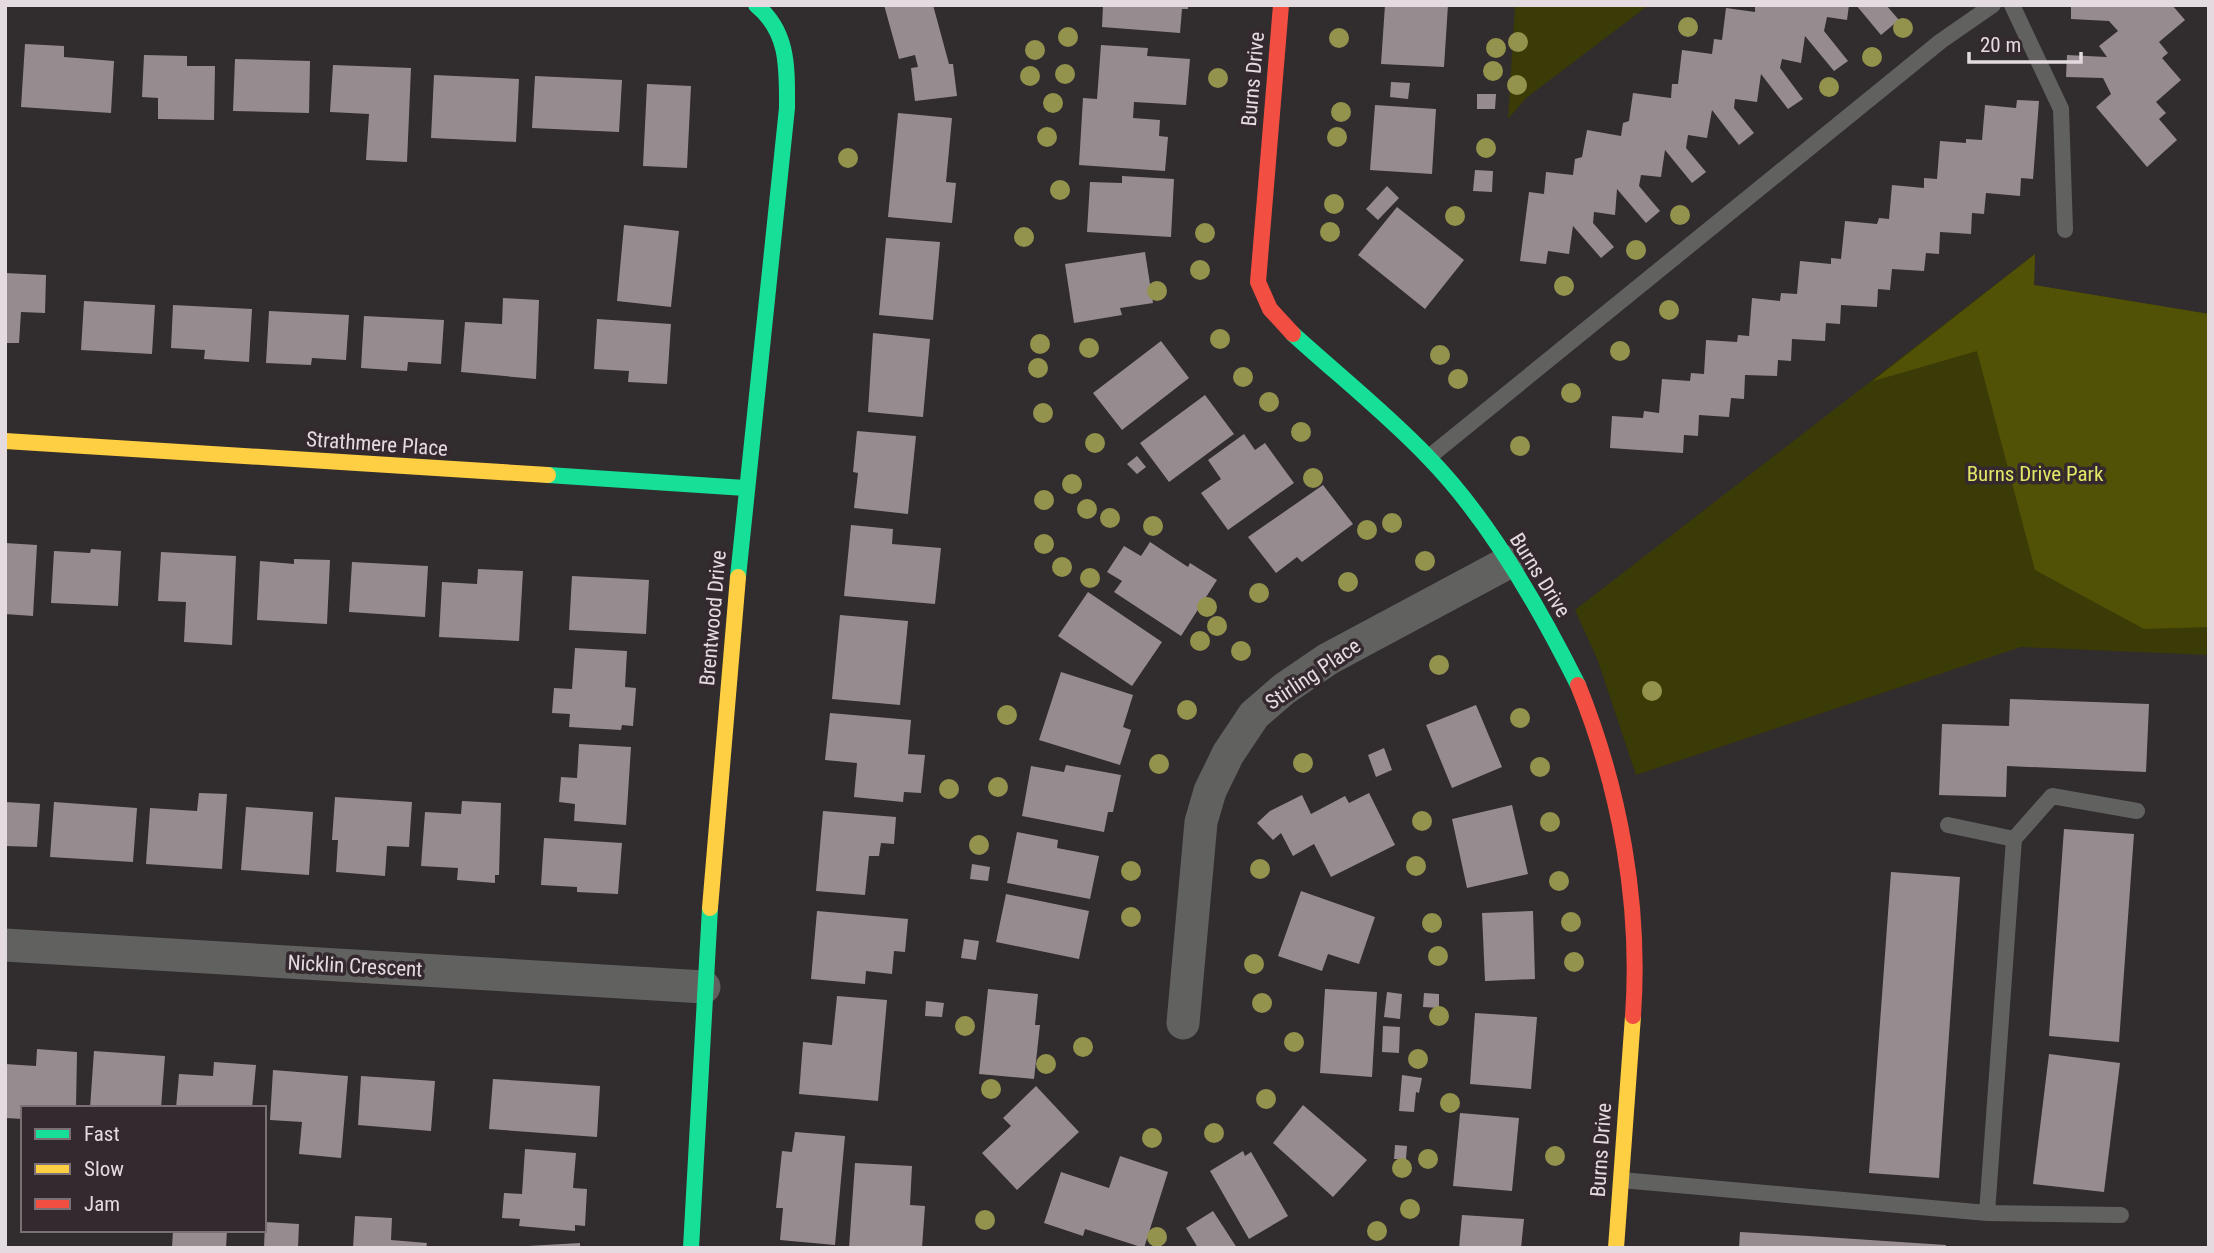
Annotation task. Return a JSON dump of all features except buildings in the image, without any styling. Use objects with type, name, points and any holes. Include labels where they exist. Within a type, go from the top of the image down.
[{"type":"street","name":"Brentwood Drive","points":[[691,1248],[704,987],[745,488],[787,108],[788,51],[769,14],[756,5]]},
{"type":"street","name":"Burns Drive","points":[[1281,5],[1258,282],[1270,309],[1282,324],[1429,457],[1471,508],[1509,562],[1546,621],[1579,687],[1612,793],[1631,884],[1635,982],[1616,1248]]},
{"type":"street","name":"Strathmere Place","points":[[5,441],[745,488]]},
{"type":"street","name":"Stirling Place","points":[[1183,1023],[1201,822],[1222,766],[1254,715],[1328,659],[1509,562]]},
{"type":"street","name":"Nicklin Crescent","points":[[5,945],[704,987]]},
{"type":"lane","points":[[1429,457],[1941,41],[1993,5]]},
{"type":"lane","points":[[2012,5],[2061,109],[2065,230]]},
{"type":"lane","points":[[1987,1213],[2014,839],[2052,796],[2137,811]]},
{"type":"lane","points":[[1948,825],[2014,839]]},
{"type":"lane","points":[[1619,1180],[1987,1213],[2121,1215]]},
{"type":"green space","points":[[1515,5],[1649,5],[1526,98],[1508,119]]},
{"type":"green space","name":"Burns Drive Park","points":[[2035,254],[2034,285],[2209,314],[2208,655],[2021,647],[1636,775],[1598,661],[1575,610]]},
{"type":"green space","points":[[2035,254],[2034,285],[2209,314],[2209,627],[2144,629],[2035,570],[1977,351],[1873,381]]},
{"type":"traffic: fast","points":[[738,577],[787,108],[784,52],[775,27],[756,5]]},
{"type":"traffic: fast","points":[[1293,334],[1396,425],[1450,481],[1511,565],[1578,685]]},
{"type":"traffic: fast","points":[[548,475],[745,488]]},
{"type":"traffic: fast","points":[[691,1248],[710,908]]},
{"type":"traffic: slow","points":[[5,441],[548,475]]},
{"type":"traffic: slow","points":[[710,908],[738,577]]},
{"type":"traffic: slow","points":[[1616,1248],[1633,1016]]},
{"type":"traffic: jam","points":[[1281,5],[1258,282],[1270,309],[1293,334]]},
{"type":"traffic: jam","points":[[1578,685],[1605,765],[1624,848],[1634,932],[1633,1016]]}]
